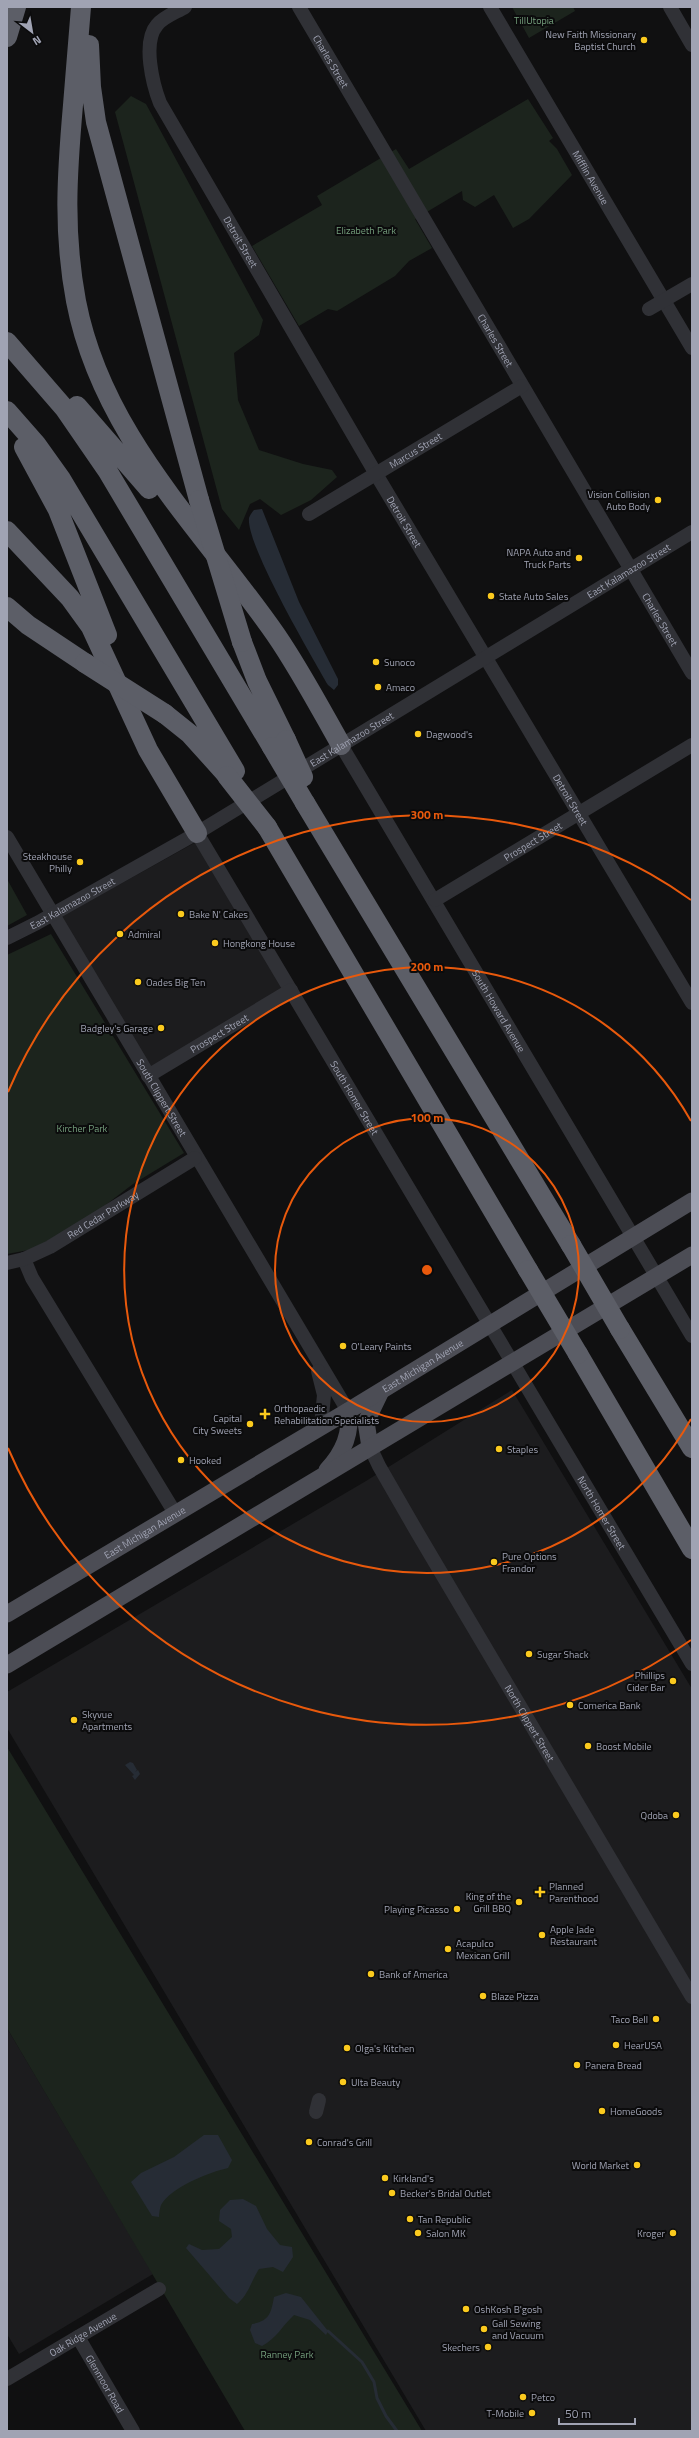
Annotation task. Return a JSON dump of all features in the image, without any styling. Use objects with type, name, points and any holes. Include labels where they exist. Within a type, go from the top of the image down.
[{"type":"highway","points":[[7,37],[16,7]]},
{"type":"highway","points":[[81,7],[66,186],[70,252],[77,302],[88,343],[103,381],[130,438],[152,472],[200,533],[283,646],[341,744]]},
{"type":"highway","points":[[90,7],[89,56],[96,122],[199,500],[242,642],[279,744]]},
{"type":"highway","points":[[7,341],[59,387],[147,486],[230,575]]},
{"type":"highway","points":[[7,341],[65,409],[107,470],[279,744],[309,801],[404,966],[692,1448]]},
{"type":"highway","points":[[7,411],[36,444],[62,479],[231,773],[267,827],[692,1549]]},
{"type":"highway","points":[[7,422],[34,462],[60,517],[120,669],[133,715]]},
{"type":"highway","points":[[7,531],[84,616],[101,645],[159,770],[197,833]]},
{"type":"highway","points":[[7,607],[28,624],[85,663],[165,714],[190,734],[231,773]]},
{"type":"main road","name":"East Michigan Avenue","points":[[7,1614],[175,1513],[348,1412],[692,1201]]},
{"type":"main road","points":[[9,1661],[692,1255]]},
{"type":"main road","points":[[370,1447],[366,1431],[367,1418],[377,1397],[392,1384]]},
{"type":"main road","points":[[320,1477],[336,1460],[345,1443],[350,1426],[348,1412]]},
{"type":"main road","points":[[7,1625],[32,1599]]},
{"type":"street","name":"Detroit Street","points":[[185,7],[161,22],[154,30],[150,44],[151,69],[154,86],[160,103],[376,474],[692,1003]]},
{"type":"street","name":"Charles Street","points":[[299,7],[692,673]]},
{"type":"street","name":"Mifflin Avenue","points":[[490,7],[692,348]]},
{"type":"street","points":[[670,7],[691,41]]},
{"type":"street","points":[[649,310],[692,284]]},
{"type":"street","name":"Marcus Street","points":[[309,514],[522,386]]},
{"type":"street","name":"East Kalamazoo Street","points":[[7,938],[53,914],[197,833],[341,744],[692,532]]},
{"type":"street","name":"South Howard Avenue","points":[[341,744],[435,900],[632,1238],[692,1336]]},
{"type":"street","name":"Prospect Street","points":[[435,900],[580,814],[692,745]]},
{"type":"street","name":"South Homer Street","points":[[197,833],[511,1362]]},
{"type":"street","name":"South Clippert Street","points":[[7,837],[315,1359],[348,1412]]},
{"type":"street","name":"Prospect Street","points":[[148,1076],[291,990]]},
{"type":"street","name":"Red Cedar Parkway","points":[[7,1263],[24,1259],[50,1247],[196,1158]]},
{"type":"street","points":[[24,1259],[32,1278],[175,1513]]},
{"type":"street","name":"South Clippert Street","points":[[315,1359],[324,1395],[321,1427]]},
{"type":"street","name":"North Homer Street","points":[[511,1362],[692,1664]]},
{"type":"street","name":"North Clippert Street","points":[[370,1447],[379,1466],[467,1618],[692,1997]]},
{"type":"street","name":"Oak Ridge Avenue","points":[[7,2379],[159,2289]]},
{"type":"street","name":"Glenmoor Road","points":[[78,2337],[133,2431]]},
{"type":"shaded area","points":[[262,509],[299,602],[338,679],[338,685],[334,690],[328,685],[295,627],[268,575],[258,552],[251,532],[249,518],[254,510]]},
{"type":"shaded area","points":[[196,842],[285,988],[151,1068],[59,918]]},
{"type":"shaded area","points":[[512,1390],[692,1689],[692,2431],[426,2431],[7,1728],[7,1692],[366,1481]]},
{"type":"shaded area","points":[[130,1762],[133,1763],[137,1770],[135,1772],[138,1770],[140,1774],[135,1780],[132,1776],[134,1775],[125,1765]]},
{"type":"shaded area","points":[[7,2028],[153,2274],[19,2354],[7,2334]]},
{"type":"shaded area","points":[[204,2135],[218,2135],[232,2160],[228,2168],[211,2173],[182,2186],[166,2198],[161,2205],[159,2217],[152,2216],[131,2182],[141,2173],[174,2157]]},
{"type":"shaded area","points":[[243,2199],[256,2206],[267,2229],[280,2245],[292,2247],[293,2257],[283,2272],[273,2267],[259,2269],[247,2292],[237,2304],[229,2298],[186,2248],[189,2244],[202,2250],[219,2249],[232,2237],[231,2229],[219,2221],[220,2210],[230,2200]]},
{"type":"shaded area","points":[[286,2293],[301,2297],[328,2331],[326,2335],[310,2320],[294,2315],[267,2343],[262,2346],[255,2343],[250,2330],[252,2324],[266,2319],[272,2308],[274,2297]]},
{"type":"green space","name":"TillUtopia","points":[[512,7],[573,7],[575,11],[529,38]]},
{"type":"green space","points":[[131,96],[146,104],[263,320],[259,335],[234,353],[238,400],[259,450],[303,464],[332,470],[337,477],[311,500],[281,515],[260,499],[250,504],[239,530],[222,509],[115,112]]},
{"type":"green space","name":"Elizabeth Park","points":[[528,99],[553,138],[549,141],[557,149],[572,175],[529,219],[513,228],[494,195],[475,207],[463,200],[462,191],[415,219],[432,248],[409,261],[395,276],[337,311],[328,309],[299,326],[252,246],[322,205],[317,196],[396,149],[409,169]]},
{"type":"green space","points":[[7,879],[27,915],[7,926]]},
{"type":"green space","name":"Kircher Park","points":[[51,934],[184,1153],[133,1184],[99,1210],[34,1249],[7,1254],[7,955]]},
{"type":"green space","name":"Ranney Park","points":[[7,1747],[422,2431],[245,2431],[7,2028]]},
{"type":"waterway","points":[[328,2331],[362,2362],[374,2382],[377,2398],[386,2416],[397,2431]]},
{"type":"place","name":"New Faith Missionary Baptist Church","points":[[644,40]]},
{"type":"place","name":"Vision Collision Auto Body","points":[[658,500]]},
{"type":"place","name":"NAPA Auto and Truck Parts","points":[[579,558]]},
{"type":"place","name":"State Auto Sales","points":[[491,596]]},
{"type":"place","name":"Sunoco","points":[[376,662]]},
{"type":"place","name":"Amaco","points":[[378,687]]},
{"type":"place","name":"Dagwood's","points":[[418,734]]},
{"type":"place","name":"Steakhouse Philly","points":[[80,862]]},
{"type":"place","name":"Bake N' Cakes","points":[[181,914]]},
{"type":"place","name":"Admiral","points":[[120,934]]},
{"type":"place","name":"Hongkong House","points":[[215,943]]},
{"type":"place","name":"Oades Big Ten","points":[[138,982]]},
{"type":"place","name":"Badgley's Garage","points":[[161,1028]]},
{"type":"place","name":"O'Leary Paints","points":[[343,1346]]},
{"type":"place","name":"Orthopaedic Rehabilitation Specialists","points":[[265,1414]]},
{"type":"place","name":"Capital City Sweets","points":[[250,1424]]},
{"type":"place","name":"Staples","points":[[499,1449]]},
{"type":"place","name":"Hooked","points":[[181,1460]]},
{"type":"place","name":"Pure Options Frandor","points":[[494,1562]]},
{"type":"place","name":"Sugar Shack","points":[[529,1654]]},
{"type":"place","name":"Phillips Cider Bar","points":[[673,1681]]},
{"type":"place","name":"Comerica Bank","points":[[570,1705]]},
{"type":"place","name":"Skyvue Apartments","points":[[74,1720]]},
{"type":"place","name":"Boost Mobile","points":[[588,1746]]},
{"type":"place","name":"Qdoba","points":[[676,1815]]},
{"type":"place","name":"Planned Parenthood","points":[[540,1892]]},
{"type":"place","name":"King of the Grill BBQ","points":[[519,1902]]},
{"type":"place","name":"Playing Picasso","points":[[457,1909]]},
{"type":"place","name":"Apple Jade Restaurant","points":[[542,1935]]},
{"type":"place","name":"Acapulco Mexican Grill","points":[[448,1949]]},
{"type":"place","name":"Bank of America","points":[[371,1974]]},
{"type":"place","name":"Blaze Pizza","points":[[483,1996]]},
{"type":"place","name":"Taco Bell","points":[[656,2019]]},
{"type":"place","name":"HearUSA","points":[[616,2045]]},
{"type":"place","name":"Olga's Kitchen","points":[[347,2048]]},
{"type":"place","name":"Panera Bread","points":[[577,2065]]},
{"type":"place","name":"Ulta Beauty","points":[[343,2082]]},
{"type":"place","name":"HomeGoods","points":[[602,2111]]},
{"type":"place","name":"Conrad's Grill","points":[[309,2142]]},
{"type":"place","name":"World Market","points":[[637,2165]]},
{"type":"place","name":"Kirkland's","points":[[385,2178]]},
{"type":"place","name":"Becker's Bridal Outlet","points":[[392,2193]]},
{"type":"place","name":"Tan Republic","points":[[410,2219]]},
{"type":"place","name":"Salon MK","points":[[418,2233]]},
{"type":"place","name":"Kroger","points":[[673,2233]]},
{"type":"place","name":"OshKosh B'gosh","points":[[466,2309]]},
{"type":"place","name":"Gall Sewing and Vacuum","points":[[484,2329]]},
{"type":"place","name":"Skechers","points":[[488,2347]]},
{"type":"place","name":"Petco","points":[[523,2397]]},
{"type":"place","name":"T-Mobile","points":[[532,2413]]}]
